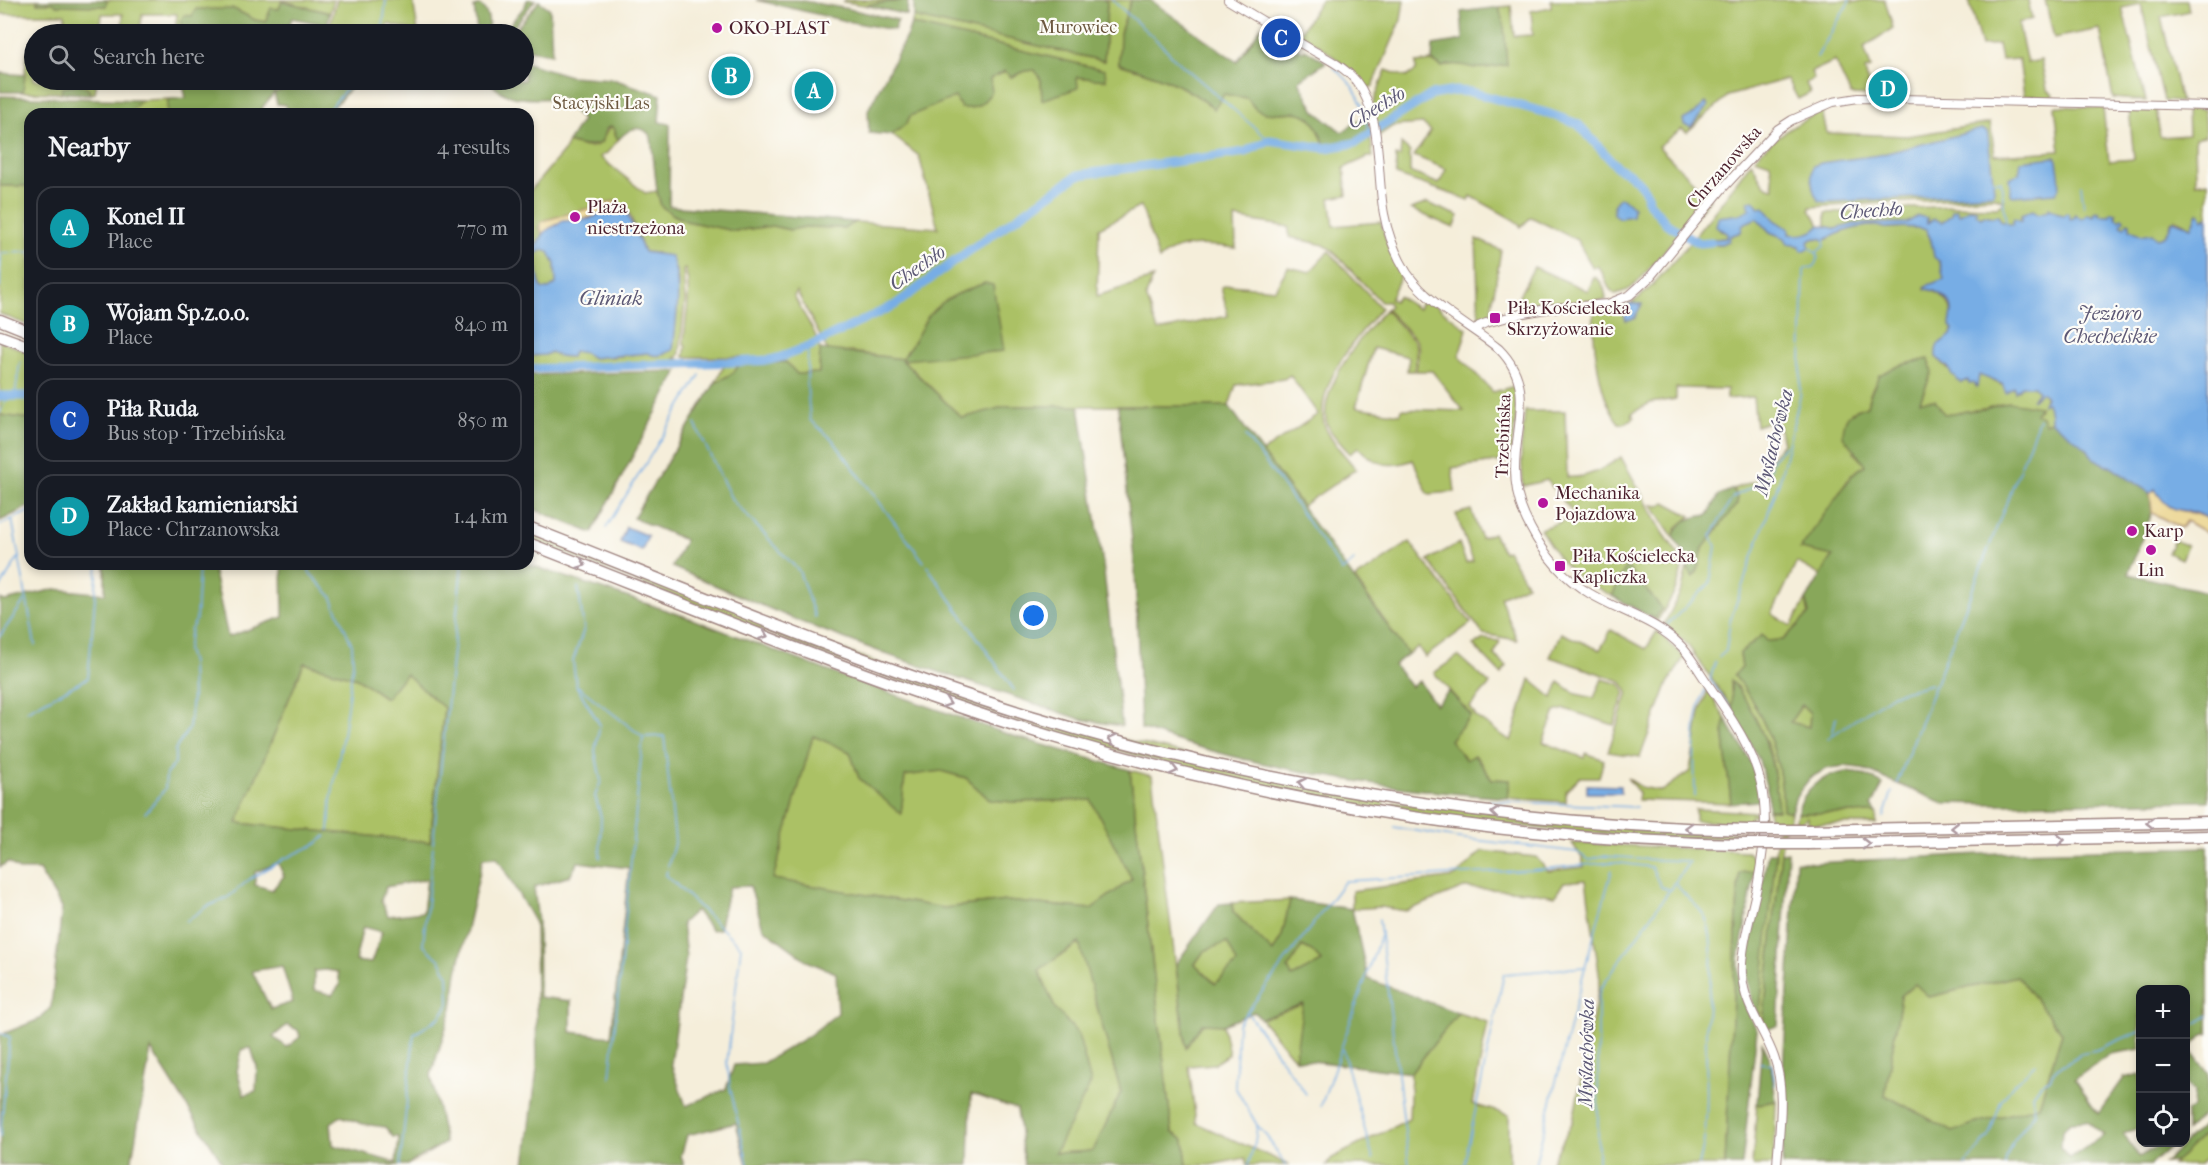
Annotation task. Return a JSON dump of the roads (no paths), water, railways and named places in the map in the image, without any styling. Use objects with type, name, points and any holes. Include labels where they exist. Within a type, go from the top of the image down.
[{"type":"highway","points":[[0,320],[24,330]]},
{"type":"highway","points":[[0,336],[24,345]]},
{"type":"highway","points":[[534,529],[908,675],[1038,718],[1175,756],[1316,786],[1482,812],[1601,823],[1748,830],[2208,822]]},
{"type":"highway","points":[[534,545],[923,695],[1066,741],[1170,769],[1314,800],[1455,822],[1599,837],[1747,844],[2208,836]]},
{"type":"street","name":"Trzebińska","points":[[1228,0],[1345,70],[1357,82],[1363,92],[1373,124],[1384,216],[1400,260],[1423,292],[1507,358],[1517,377],[1521,409],[1515,462],[1517,492],[1526,520],[1546,554],[1561,571],[1583,589],[1650,623],[1670,636],[1684,650],[1743,738],[1758,770],[1764,795],[1766,820],[1761,863],[1742,971],[1748,1005],[1768,1041],[1778,1070],[1780,1099],[1777,1165]]},
{"type":"street","name":"Chrzanowska","points":[[1475,331],[1486,323],[1524,313],[1608,304],[1618,301],[1641,287],[1751,156],[1778,129],[1792,120],[1833,102],[1868,98],[2208,106]]},
{"type":"water","points":[[1706,103],[1708,106],[1691,127],[1684,125],[1683,120]]},
{"type":"water","points":[[1982,129],[1987,132],[1988,136],[1993,194],[1824,202],[1819,201],[1813,189],[1813,166],[1821,163],[1879,155]]},
{"type":"water","points":[[2055,157],[2060,182],[2056,193],[2012,196],[2009,178],[2019,174],[2021,161]]},
{"type":"water","points":[[1619,198],[1623,198],[1633,207],[1632,216],[1619,218],[1613,214],[1614,204]]},
{"type":"water","name":"Jezioro Chechelskie","points":[[1754,200],[1759,208],[1764,207],[1775,220],[1789,229],[1789,234],[1793,235],[1810,232],[1820,225],[1837,229],[1854,224],[1907,223],[1918,216],[1927,218],[1927,223],[1934,219],[1942,222],[1951,215],[1952,211],[1957,210],[1960,214],[1968,209],[1977,210],[1976,214],[1981,217],[1998,215],[2001,221],[2012,225],[2014,218],[2021,221],[2021,215],[2033,210],[2039,214],[2048,211],[2049,208],[2063,216],[2066,213],[2069,214],[2070,219],[2074,218],[2075,214],[2082,219],[2088,214],[2094,216],[2095,212],[2100,211],[2100,215],[2116,213],[2115,217],[2119,220],[2122,217],[2124,219],[2121,225],[2125,227],[2128,222],[2130,229],[2141,235],[2152,233],[2157,238],[2168,232],[2173,220],[2192,227],[2198,213],[2201,214],[2203,220],[2208,217],[2208,519],[2200,514],[2168,505],[2155,489],[2150,493],[2093,458],[2087,448],[2051,421],[2047,403],[2042,405],[2046,398],[2044,394],[2041,392],[2032,400],[2038,391],[2034,386],[2022,386],[2015,392],[2014,387],[2006,393],[2002,384],[1979,375],[1977,387],[1974,383],[1969,384],[1968,380],[1961,383],[1952,375],[1948,367],[1936,357],[1939,343],[1951,335],[1952,310],[1949,302],[1942,295],[1926,289],[1926,286],[1944,279],[1940,262],[1934,257],[1926,229],[1875,226],[1855,228],[1825,240],[1812,239],[1808,242],[1810,248],[1802,251],[1799,246],[1788,244],[1785,238],[1770,232],[1757,218],[1743,224],[1741,232],[1730,236],[1729,241],[1721,244],[1699,243],[1704,240],[1727,238],[1727,233],[1716,226],[1718,217],[1741,214],[1750,209],[1748,201]]},
{"type":"water","name":"Gliniak","points":[[624,207],[644,252],[671,256],[678,290],[673,350],[658,355],[648,353],[593,358],[585,353],[573,351],[571,357],[558,356],[551,352],[534,356],[534,259],[543,289],[549,289],[556,284],[555,264],[549,252],[543,250],[534,256],[534,246],[547,230],[562,221],[589,219],[612,208]]},
{"type":"water","points":[[1630,304],[1642,304],[1634,319],[1626,320],[1622,308]]},
{"type":"water","points":[[626,527],[648,536],[642,551],[620,542]]},
{"type":"water","points":[[1587,785],[1621,786],[1621,793],[1587,793]]},
{"type":"waterway","points":[[383,24],[386,0]]},
{"type":"waterway","points":[[1112,0],[1175,59],[1269,140]]},
{"type":"waterway","points":[[1817,57],[1850,0]]},
{"type":"waterway","points":[[1333,67],[1354,89],[1362,105],[1369,135]]},
{"type":"waterway","points":[[330,108],[345,90]]},
{"type":"waterway","name":"Chechło","points":[[534,369],[733,362],[770,360],[781,357],[808,347],[895,305],[1078,175],[1245,152],[1269,140],[1326,148],[1355,143],[1431,95],[1455,91],[1471,92],[1578,124],[1619,169],[1628,173],[1639,183],[1648,195],[1647,200],[1667,224],[1699,243],[1711,242]]},
{"type":"waterway","points":[[1993,181],[2001,181],[2006,223]]},
{"type":"waterway","points":[[2081,185],[2084,207]]},
{"type":"waterway","name":"Myślachówka","points":[[1719,657],[1726,651],[1730,621],[1780,479],[1800,396],[1804,271],[1806,268],[1814,267],[1818,257],[1817,252],[1824,246],[1825,238]]},
{"type":"waterway","points":[[1810,248],[1816,253]]},
{"type":"waterway","points":[[0,288],[1,253],[24,252]]},
{"type":"waterway","points":[[808,347],[807,386],[810,420],[832,439],[924,562]]},
{"type":"waterway","points":[[15,395],[20,362]]},
{"type":"waterway","points":[[606,528],[700,375]]},
{"type":"waterway","points":[[0,413],[8,395]]},
{"type":"waterway","name":"Chechło","points":[[0,396],[24,396]]},
{"type":"waterway","points":[[1897,783],[2039,419]]},
{"type":"waterway","points":[[695,424],[732,500],[799,571],[815,617]]},
{"type":"waterway","points":[[1245,436],[1342,571],[1354,561]]},
{"type":"waterway","points":[[1667,625],[1710,583],[1716,546],[1711,536],[1733,497],[1767,480],[1772,460],[1785,446]]},
{"type":"waterway","points":[[0,525],[24,514]]},
{"type":"waterway","points":[[12,519],[35,645]]},
{"type":"waterway","points":[[0,588],[18,558]]},
{"type":"waterway","points":[[927,566],[1014,690]]},
{"type":"waterway","points":[[26,711],[88,678],[97,570]]},
{"type":"waterway","points":[[145,813],[165,789],[166,774],[175,764],[175,750],[189,728],[192,697],[191,663],[187,650],[191,629],[196,620],[199,570]]},
{"type":"waterway","points":[[309,570],[331,596],[352,645],[353,663],[331,800],[329,831]]},
{"type":"waterway","points":[[433,843],[461,570]]},
{"type":"waterway","points":[[578,587],[584,629],[573,661],[576,685],[600,725],[595,751],[601,781],[595,796],[601,817],[600,858]]},
{"type":"waterway","points":[[0,636],[25,600]]},
{"type":"waterway","points":[[1715,662],[1710,680],[1735,716]]},
{"type":"waterway","points":[[1828,738],[1893,694],[1931,684]]},
{"type":"waterway","points":[[576,685],[643,737],[610,1078]]},
{"type":"waterway","name":"Myślachówka","points":[[1695,797],[1695,728],[1706,688]]},
{"type":"waterway","points":[[1832,735],[1836,718]]},
{"type":"waterway","points":[[643,737],[664,736],[675,840],[668,866]]},
{"type":"waterway","points":[[1884,817],[1892,792]]},
{"type":"waterway","points":[[1489,801],[1636,807]]},
{"type":"waterway","points":[[1394,827],[1457,838],[1577,852],[1589,860],[1601,856],[1634,858]]},
{"type":"waterway","points":[[186,921],[206,907],[227,898],[250,879],[316,844],[326,836]]},
{"type":"waterway","points":[[400,1165],[414,1034],[440,1017],[449,1003],[448,975],[440,960],[423,945],[433,847]]},
{"type":"waterway","points":[[1636,859],[1688,861]]},
{"type":"waterway","points":[[1286,1165],[1257,1125],[1235,1087],[1238,1024],[1345,881],[1532,870],[1613,862],[1651,867],[1661,887],[1670,890]]},
{"type":"waterway","name":"Myślachówka","points":[[1598,1165],[1598,997],[1601,988],[1689,862]]},
{"type":"waterway","points":[[1535,1165],[1612,870]]},
{"type":"waterway","points":[[667,871],[666,875],[741,947],[727,1062],[730,1087],[748,1165]]},
{"type":"waterway","points":[[1676,883],[1704,916],[1710,935],[1710,981],[1706,1027],[1706,1119],[1699,1165]]},
{"type":"waterway","points":[[1379,919],[1409,1165]]},
{"type":"waterway","points":[[1321,1106],[1381,934]]},
{"type":"waterway","points":[[1464,1165],[1504,974],[1584,967]]},
{"type":"waterway","points":[[1247,1012],[1306,1094]]},
{"type":"waterway","points":[[2190,1027],[2208,1016]]},
{"type":"waterway","points":[[0,1033],[10,1037],[0,1137]]},
{"type":"waterway","points":[[2005,1165],[2012,1144],[2035,1113],[2032,1095],[2040,1084],[2050,1079],[2057,1068],[2074,1060],[2081,1053],[2096,1050],[2136,1033]]},
{"type":"waterway","points":[[1342,1048],[1373,1159]]},
{"type":"waterway","points":[[1760,1063],[1772,1064],[1775,1085]]},
{"type":"waterway","points":[[1965,1165],[1989,1136],[2001,1101],[2012,1086],[2035,1064]]},
{"type":"waterway","points":[[1248,1165],[1257,1126]]},
{"type":"place","name":"OKO-PLAST","points":[[717,28]]},
{"type":"place","name":"Piła Ruda","points":[[1281,38]]},
{"type":"place","name":"Wojam Sp.z.o.o.","points":[[731,76]]},
{"type":"place","name":"Zakład kamieniarski","points":[[1888,89]]},
{"type":"place","name":"Konel II","points":[[814,91]]},
{"type":"place","name":"Plaża niestrzeżona","points":[[575,217]]},
{"type":"place","name":"Piła Kościelecka Skrzyżowanie","points":[[1495,318]]},
{"type":"place","name":"Mechanika Pojazdowa","points":[[1543,503]]},
{"type":"place","name":"Karp","points":[[2132,531]]},
{"type":"place","name":"Lin","points":[[2151,550]]},
{"type":"place","name":"Piła Kościelecka Kapliczka","points":[[1560,566]]},
{"type":"park label","name":"Murowiec","points":[[1078,27]]},
{"type":"park label","name":"Stacyjski Las","points":[[601,103]]}]
